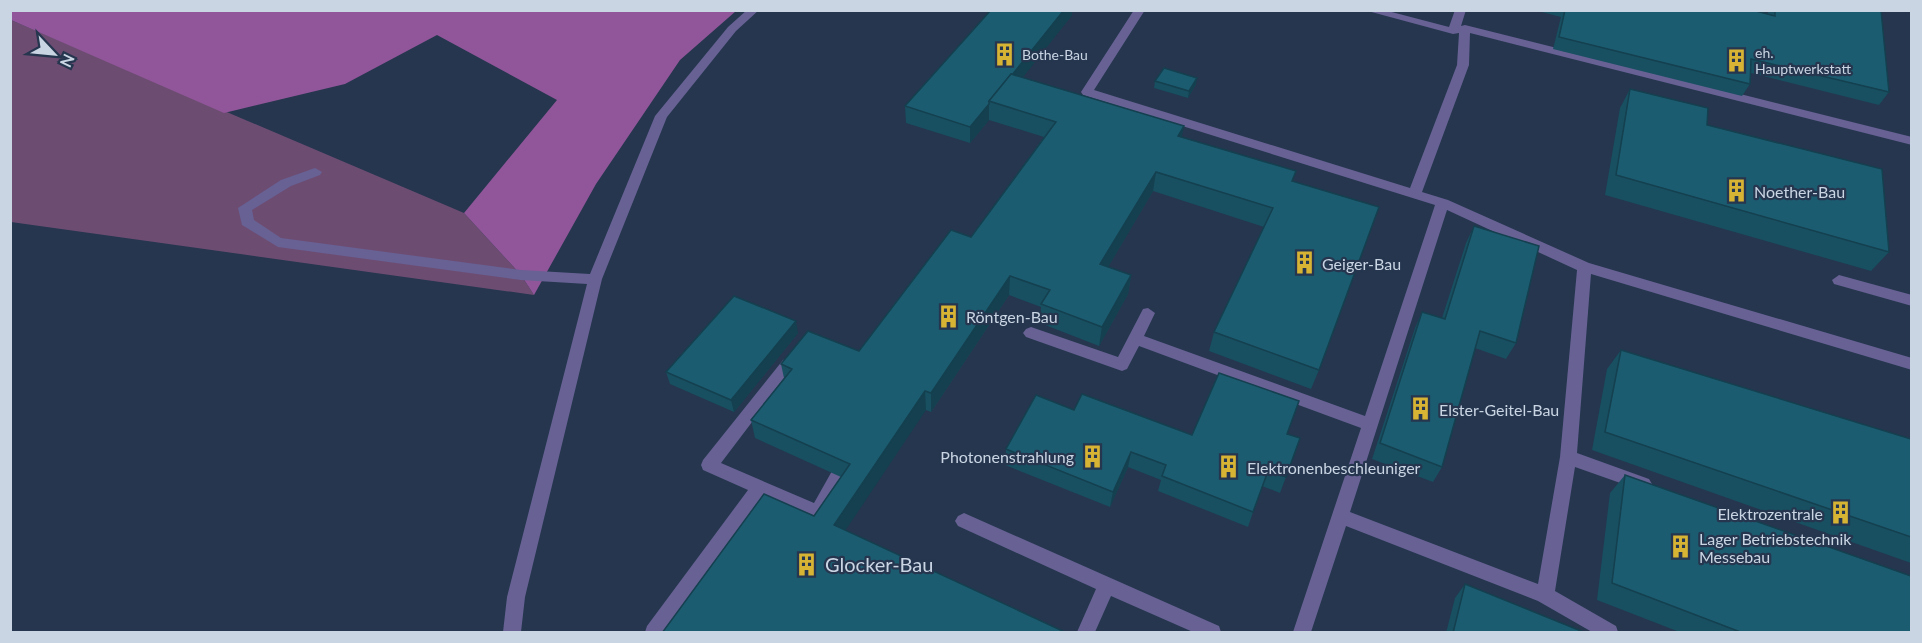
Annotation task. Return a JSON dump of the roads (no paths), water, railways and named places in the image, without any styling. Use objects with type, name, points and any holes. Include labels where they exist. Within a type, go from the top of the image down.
[{"type":"street","points":[[512,633],[516,597],[595,279],[661,116],[732,29],[754,10]]},
{"type":"street","points":[[1140,10],[1087,92],[1443,203],[1584,267],[1911,364]]},
{"type":"street","points":[[1369,10],[1911,141]]},
{"type":"street","points":[[1414,194],[1464,65],[1459,30],[1461,10]]},
{"type":"street","points":[[315,172],[286,183],[244,208],[247,222],[278,242],[521,275],[595,279]]},
{"type":"street","points":[[1302,633],[1443,203]]},
{"type":"street","points":[[1545,595],[1568,457],[1584,267]]},
{"type":"street","points":[[1839,280],[1911,301]]},
{"type":"street","points":[[1031,333],[1122,365],[1148,313]]},
{"type":"street","points":[[1134,339],[1370,425]]},
{"type":"street","points":[[788,364],[709,465],[823,515],[838,476]]},
{"type":"street","points":[[757,404],[777,411]]},
{"type":"street","points":[[1568,457],[1657,489]]},
{"type":"street","points":[[654,633],[760,487]]},
{"type":"street","points":[[1340,516],[1545,595],[1609,633]]},
{"type":"street","points":[[964,521],[1107,585],[1185,627],[1212,633]]},
{"type":"street","points":[[1086,633],[1107,585]]},
{"type":"place","name":"Bothe-Bau","points":[[1004,54]]},
{"type":"place","name":"eh. Hauptwerkstatt","points":[[1737,60]]},
{"type":"place","name":"Noether-Bau","points":[[1736,191]]},
{"type":"place","name":"Geiger-Bau","points":[[1304,263]]},
{"type":"place","name":"Röntgen-Bau","points":[[948,316]]},
{"type":"place","name":"Elster-Geitel-Bau","points":[[1421,409]]},
{"type":"place","name":"Photonenstrahlung","points":[[1092,456]]},
{"type":"place","name":"Elektronenbeschleuniger","points":[[1229,467]]},
{"type":"place","name":"Elektrozentrale","points":[[1841,513]]},
{"type":"place","name":"Lager Betriebstechnik Messebau","points":[[1681,547]]},
{"type":"place","name":"Glocker-Bau","points":[[807,564]]}]
